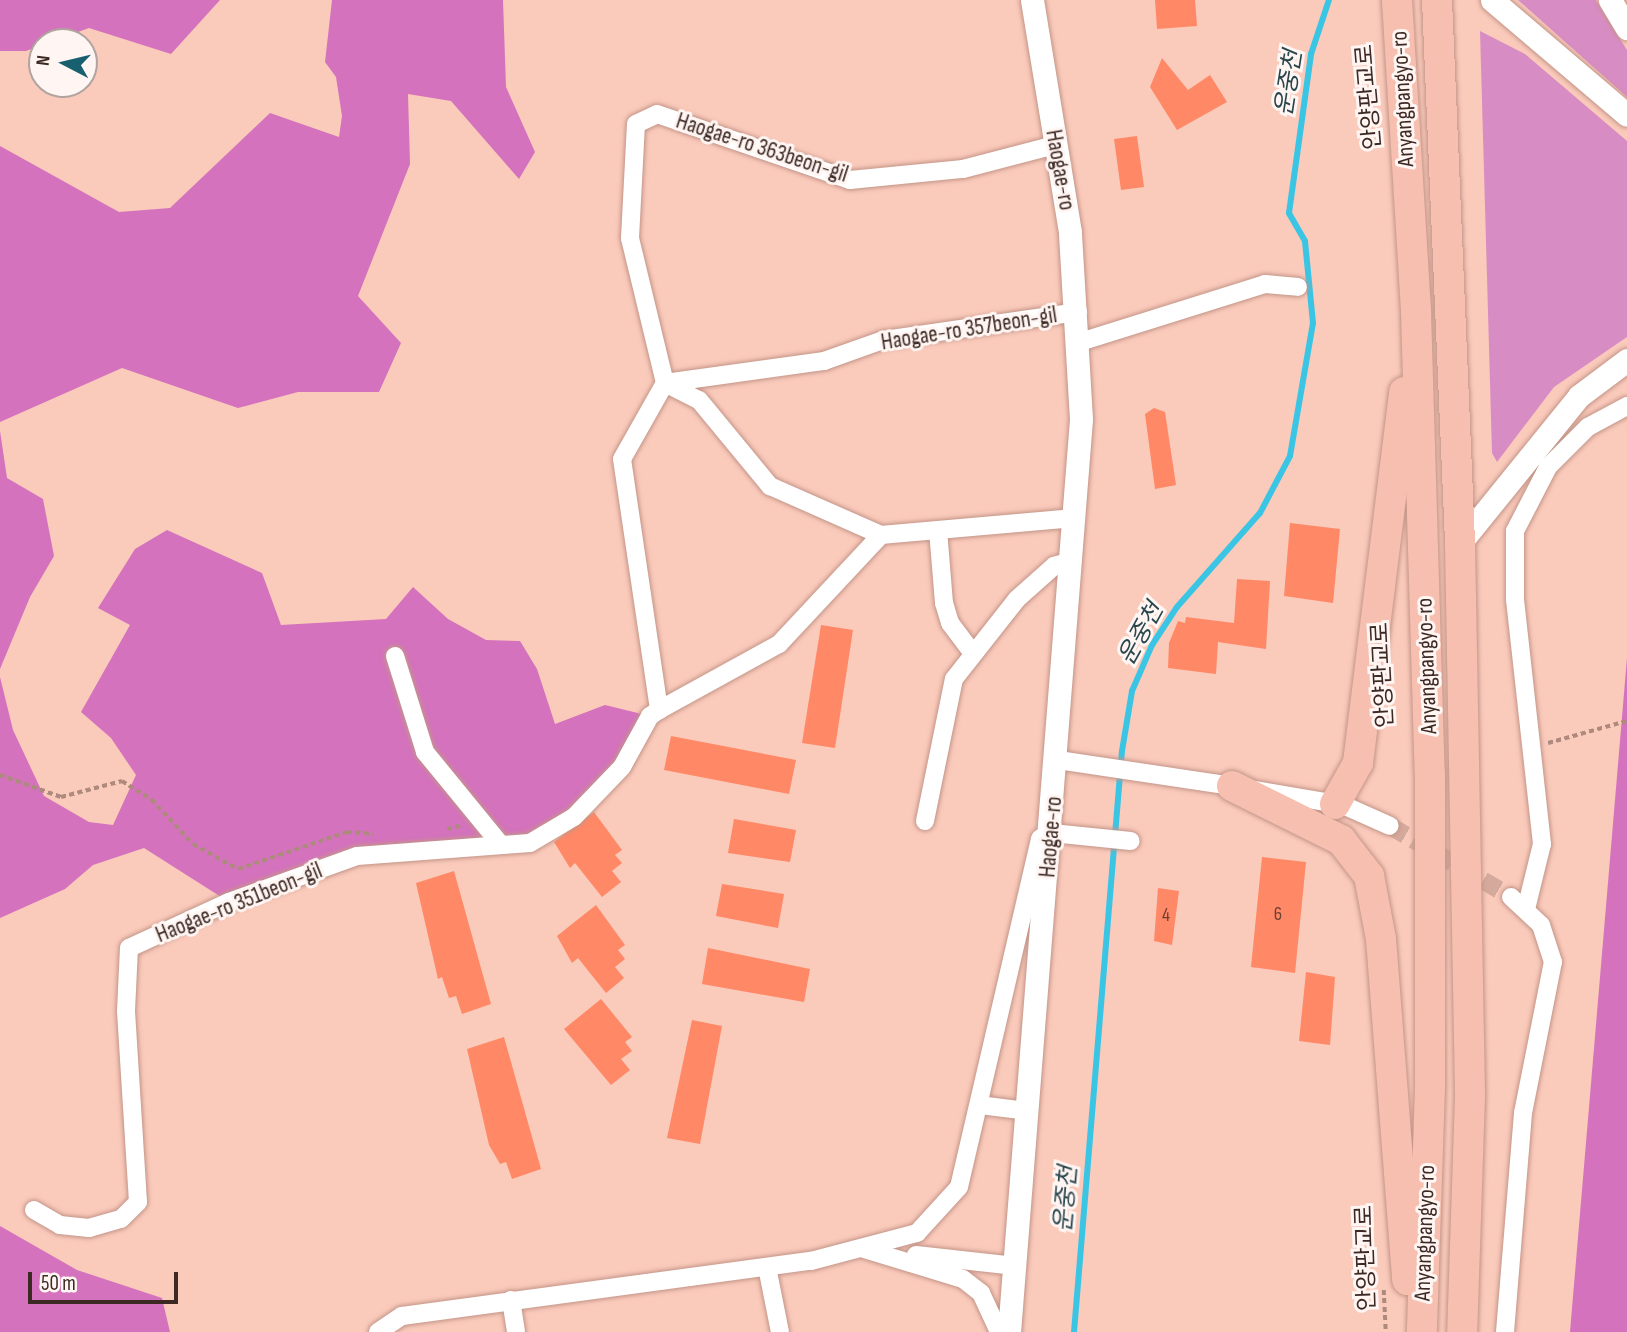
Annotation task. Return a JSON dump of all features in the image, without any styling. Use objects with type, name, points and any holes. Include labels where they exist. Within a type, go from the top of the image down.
[{"type":"main road","name":"Anyangpangyo-ro","points":[[1397,0],[1416,312],[1430,773],[1430,1087],[1422,1332]]},
{"type":"main road","name":"Anyangpangyo-ro","points":[[1437,0],[1460,543],[1470,1096],[1462,1332]]},
{"type":"main road","points":[[1335,804],[1358,763],[1416,312]]},
{"type":"main road","points":[[1232,786],[1341,840],[1369,876],[1381,939],[1392,1124],[1407,1259],[1408,1332]]},
{"type":"street","name":"Haogae-ro","points":[[1009,1332],[1058,760],[1072,561],[1080,342],[1055,145],[1032,0]]},
{"type":"street","points":[[1492,0],[1627,115]]},
{"type":"street","points":[[1610,0],[1627,27]]},
{"type":"street","name":"Haogae-ro 363beon-gil","points":[[665,383],[630,238],[636,124],[657,114],[850,180],[963,169],[1055,145]]},
{"type":"street","points":[[1080,342],[1265,284],[1298,287]]},
{"type":"street","name":"Haogae-ro 357beon-gil","points":[[665,383],[824,361],[883,340],[1078,312]]},
{"type":"street","points":[[1460,543],[1579,396],[1627,360]]},
{"type":"street","points":[[659,710],[622,459],[665,383],[699,400],[770,486],[881,535],[1074,518]]},
{"type":"street","points":[[1526,909],[1542,844],[1515,600],[1515,531],[1548,467],[1588,427],[1627,406]]},
{"type":"street","points":[[938,530],[944,603],[950,623],[972,652]]},
{"type":"street","name":"Haogae-ro 351beon-gil","points":[[34,1210],[60,1225],[89,1228],[121,1219],[138,1202],[126,1011],[130,948],[229,902],[358,856],[530,843],[574,817],[622,766],[650,716],[779,644],[881,535]]},
{"type":"street","points":[[925,821],[954,679],[972,652],[1043,575],[1072,561]]},
{"type":"street","points":[[396,656],[425,752],[501,845]]},
{"type":"street","points":[[378,1332],[402,1316],[767,1268],[917,1233],[959,1187],[1058,760],[1335,804],[1390,825]]},
{"type":"street","points":[[1052,833],[1131,841]]},
{"type":"street","points":[[1505,1332],[1523,1113],[1553,962],[1541,925],[1511,897]]},
{"type":"street","points":[[979,1105],[1028,1111]]},
{"type":"street","points":[[860,1248],[1015,1266]]},
{"type":"street","points":[[860,1248],[963,1279],[981,1293],[999,1332]]},
{"type":"street","points":[[767,1268],[780,1332]]},
{"type":"street","points":[[511,1300],[516,1332]]},
{"type":"path","points":[[1533,745],[1627,721]]},
{"type":"path","points":[[0,775],[61,797],[122,781],[152,800],[193,844],[237,869],[326,840]]},
{"type":"path","name":"안양판교로","points":[[1384,1277],[1386,1332]]},
{"type":"shaded area","points":[[0,0],[220,0],[171,54],[98,31],[98,28],[28,28],[28,50],[0,51]]},
{"type":"shaded area","points":[[332,0],[503,0],[506,87],[535,152],[519,179],[451,101],[408,94],[410,164],[358,296],[401,343],[379,392],[298,392],[238,408],[122,368],[0,422],[0,146],[119,212],[170,208],[270,113],[339,137],[342,116],[336,77],[325,62]]},
{"type":"shaded area","points":[[1518,0],[1596,0],[1627,50],[1627,97]]},
{"type":"shaded area","points":[[1480,31],[1525,54],[1627,141],[1627,337],[1554,387],[1497,462],[1492,453]]},
{"type":"shaded area","points":[[0,431],[7,478],[43,499],[54,556],[30,597],[0,669]]},
{"type":"shaded area","points":[[167,530],[262,573],[281,625],[386,619],[413,587],[448,619],[486,640],[520,641],[537,669],[555,724],[605,705],[650,716],[622,767],[530,843],[357,856],[229,902],[144,848],[93,865],[65,889],[0,918],[0,677],[13,730],[44,796],[89,822],[113,825],[136,775],[111,738],[81,712],[130,625],[98,608],[135,549]]},
{"type":"shaded area","points":[[1627,658],[1627,1332],[1570,1332]]},
{"type":"shaded area","points":[[0,1226],[77,1270],[162,1298],[170,1332],[0,1332]]},
{"type":"building","points":[[1155,0],[1195,0],[1197,26],[1157,29]]},
{"type":"building","points":[[1162,58],[1188,90],[1210,75],[1227,102],[1177,130],[1150,87]]},
{"type":"building","points":[[1137,136],[1144,187],[1121,190],[1114,139]]},
{"type":"building","points":[[1154,408],[1165,412],[1176,485],[1155,489],[1145,414]]},
{"type":"building","points":[[1290,523],[1340,529],[1333,603],[1284,596]]},
{"type":"building","points":[[1237,579],[1270,581],[1266,649],[1218,642],[1216,674],[1168,668],[1169,643],[1178,621],[1185,623],[1186,617],[1234,623]]},
{"type":"building","points":[[821,625],[853,630],[835,748],[802,743]]},
{"type":"building","points":[[671,736],[796,760],[789,794],[664,770]]},
{"type":"building","points":[[594,812],[622,850],[615,855],[622,863],[612,871],[621,882],[602,897],[575,863],[570,868],[554,842]]},
{"type":"building","points":[[734,819],[796,830],[790,862],[728,853]]},
{"type":"building","points":[[1262,857],[1306,862],[1295,973],[1251,967]]},
{"type":"building","points":[[454,871],[491,1004],[462,1014],[456,996],[449,998],[442,977],[438,979],[416,883]]},
{"type":"building","points":[[722,884],[784,894],[778,928],[716,916]]},
{"type":"building","points":[[1158,888],[1179,891],[1172,945],[1154,941]]},
{"type":"building","points":[[596,905],[625,945],[618,950],[625,959],[615,967],[624,978],[606,993],[578,958],[572,963],[557,936]]},
{"type":"building","points":[[708,948],[810,969],[804,1002],[702,984]]},
{"type":"building","points":[[1306,972],[1335,977],[1330,1045],[1299,1041]]},
{"type":"building","points":[[601,999],[632,1037],[625,1042],[632,1051],[621,1059],[630,1070],[611,1085],[564,1029]]},
{"type":"building","points":[[692,1020],[722,1026],[700,1144],[667,1138]]},
{"type":"building","points":[[504,1037],[541,1169],[512,1179],[506,1162],[500,1164],[489,1145],[467,1049]]},
{"type":"waterway","name":"운중천","points":[[1074,1332],[1122,751],[1132,691],[1152,645],[1177,607],[1260,513],[1290,456],[1313,323],[1305,241],[1289,213],[1311,54],[1329,0]]},
{"type":"tunnel","points":[[1390,826],[1511,897]]}]
